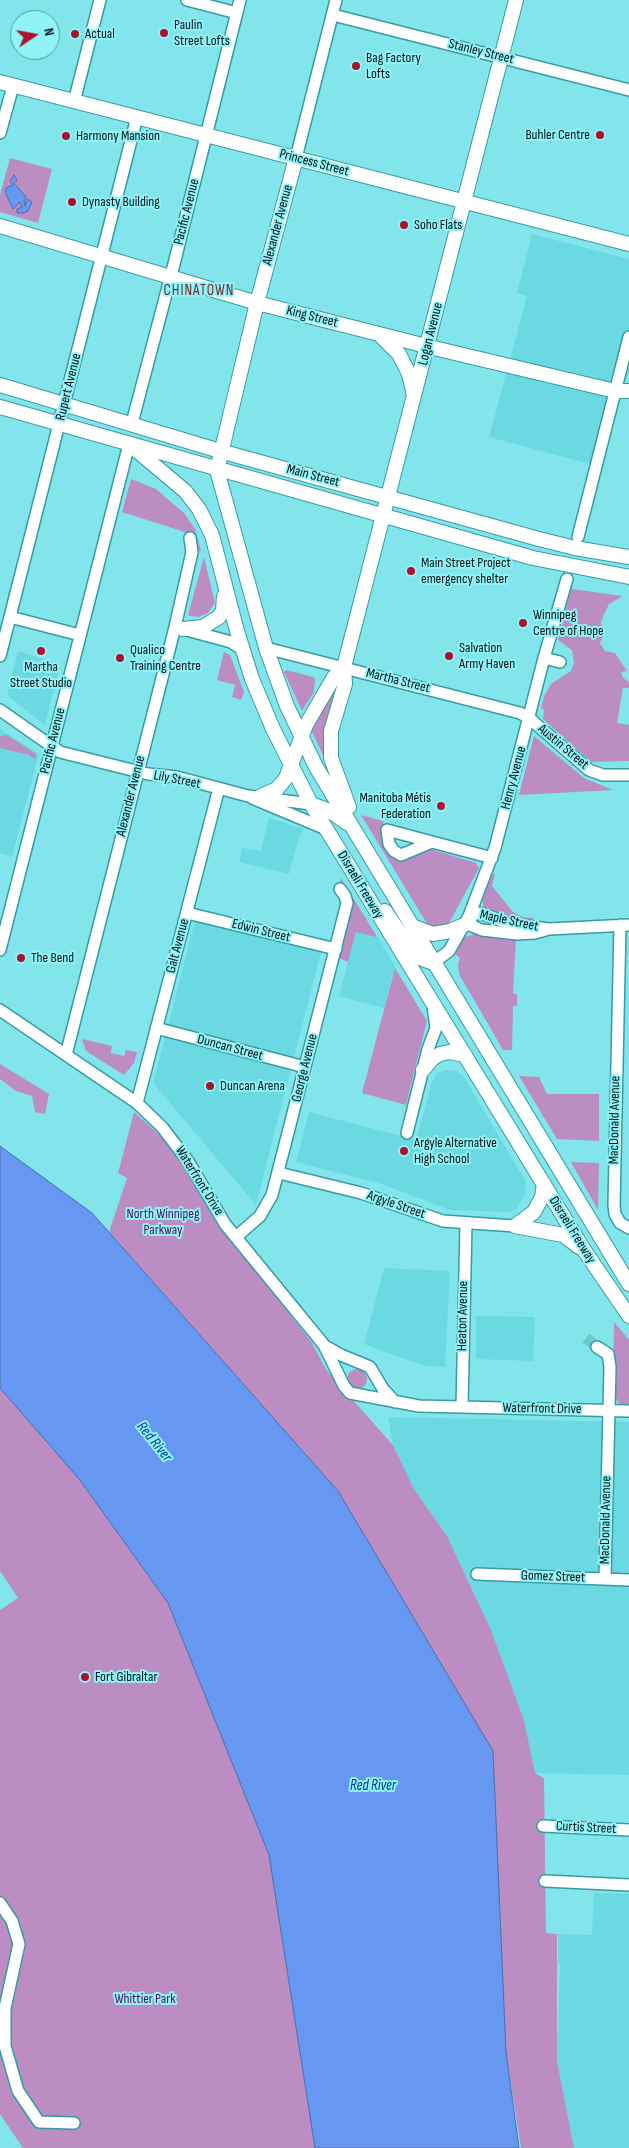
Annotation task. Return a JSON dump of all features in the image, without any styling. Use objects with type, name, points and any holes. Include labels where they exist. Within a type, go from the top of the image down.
[{"type":"main road","name":"Logan Avenue","points":[[377,869],[335,774],[330,758],[331,731],[345,684],[344,667],[516,0]]},
{"type":"main road","name":"Princess Street","points":[[6,84],[629,244]]},
{"type":"main road","name":"Alexander Avenue","points":[[220,451],[296,158]]},
{"type":"main road","name":"King Street","points":[[0,226],[257,303],[428,346],[622,391]]},
{"type":"main road","points":[[380,334],[402,361],[415,397]]},
{"type":"main road","name":"Main Street","points":[[0,385],[132,423],[220,451],[566,546],[629,557]]},
{"type":"main road","name":"Main Street","points":[[0,407],[533,558],[629,577]]},
{"type":"main road","name":"Disraeli Freeway","points":[[129,444],[185,491],[199,509],[212,535],[242,649],[264,709],[311,804],[584,1250],[629,1316]]},
{"type":"main road","name":"Disraeli Freeway","points":[[220,451],[217,470],[266,648],[287,706],[316,767],[629,1284]]},
{"type":"main road","points":[[179,628],[203,627],[219,617],[223,611],[225,585]]},
{"type":"main road","name":"Logan Avenue","points":[[254,796],[277,789],[286,778],[301,736],[334,678],[344,667]]},
{"type":"main road","points":[[311,804],[330,811],[351,826]]},
{"type":"main road","points":[[363,890],[389,915],[412,951],[420,958],[434,963]]},
{"type":"main road","points":[[412,926],[433,934],[450,931],[466,920]]},
{"type":"main road","points":[[424,1070],[433,1058],[440,1054],[449,1052],[465,1055]]},
{"type":"main road","points":[[515,1226],[534,1212],[542,1197],[544,1184]]},
{"type":"main road","points":[[515,1226],[563,1235],[584,1250]]},
{"type":"street","points":[[74,102],[100,0]]},
{"type":"street","points":[[187,0],[237,13]]},
{"type":"street","name":"Pacific Avenue","points":[[132,423],[171,278],[240,0]]},
{"type":"street","name":"Alexander Avenue","points":[[296,158],[336,0]]},
{"type":"street","name":"Stanley Street","points":[[333,15],[629,90]]},
{"type":"street","points":[[0,134],[6,84]]},
{"type":"street","name":"Rupert Avenue","points":[[0,656],[137,117]]},
{"type":"street","points":[[578,536],[622,391],[629,338]]},
{"type":"street","name":"Pacific Avenue","points":[[0,950],[129,444]]},
{"type":"street","name":"Alexander Avenue","points":[[66,1055],[138,772],[179,628],[192,552],[190,538]]},
{"type":"street","name":"Henry Avenue","points":[[434,963],[449,951],[466,920],[492,858],[544,658],[567,579]]},
{"type":"street","points":[[10,617],[80,635]]},
{"type":"street","points":[[179,628],[231,642],[242,649]]},
{"type":"street","name":"Martha Street","points":[[266,648],[510,711],[529,718]]},
{"type":"street","points":[[544,658],[560,662]]},
{"type":"street","name":"Lily Street","points":[[0,710],[60,752],[138,772],[177,777],[254,796],[311,804]]},
{"type":"street","name":"Austin Street","points":[[529,718],[589,770],[604,775],[629,775]]},
{"type":"street","name":"Galt Avenue","points":[[137,1103],[219,788]]},
{"type":"street","name":"Lily Street","points":[[254,796],[259,803],[326,829]]},
{"type":"street","points":[[432,842],[492,858]]},
{"type":"street","name":"George Avenue","points":[[236,1236],[264,1210],[272,1195],[279,1173],[347,903],[340,889]]},
{"type":"street","name":"Edwin Street","points":[[187,913],[336,949]]},
{"type":"street","name":"Maple Street","points":[[466,920],[480,913],[511,924],[549,929],[624,925]]},
{"type":"street","name":"MacDonald Avenue","points":[[624,925],[614,1205],[615,1214],[625,1226]]},
{"type":"street","points":[[407,1133],[428,1049],[436,1028],[434,1006]]},
{"type":"street","name":"Waterfront Drive","points":[[0,1010],[137,1103],[177,1145],[215,1208],[324,1344],[350,1392],[419,1406],[629,1411]]},
{"type":"street","name":"Duncan Street","points":[[156,1028],[305,1067]]},
{"type":"street","name":"Argyle Street","points":[[279,1173],[361,1193],[443,1221],[515,1226]]},
{"type":"street","name":"Heaton Avenue","points":[[462,1407],[466,1224]]},
{"type":"street","name":"Waterfront Drive","points":[[324,1344],[341,1355],[370,1367],[395,1402]]},
{"type":"street","name":"MacDonald Avenue","points":[[598,1347],[608,1354],[609,1410],[605,1579]]},
{"type":"street","points":[[344,1384],[343,1376],[346,1369],[353,1364],[360,1363]]},
{"type":"street","points":[[358,1395],[372,1390],[375,1375]]},
{"type":"street","name":"Gomez Street","points":[[477,1574],[629,1580]]},
{"type":"street","name":"Curtis Street","points":[[543,1826],[629,1830]]},
{"type":"street","points":[[545,1881],[629,1885]]},
{"type":"street","points":[[0,1903],[12,1921],[19,1944],[5,2008],[5,2046],[18,2090],[40,2122],[74,2123]]},
{"type":"shaded area","points":[[532,234],[629,259],[629,375],[613,376],[590,464],[489,437],[527,296],[517,293]]},
{"type":"shaded area","points":[[18,651],[60,664],[45,725],[7,695]]},
{"type":"shaded area","points":[[0,729],[39,754],[12,856],[0,853]]},
{"type":"shaded area","points":[[269,818],[304,829],[299,837],[289,874],[239,862],[242,848],[261,851]]},
{"type":"shaded area","points":[[195,921],[321,952],[256,1205],[153,1083]]},
{"type":"shaded area","points":[[356,931],[378,937],[395,966],[384,1008],[339,996]]},
{"type":"shaded area","name":"Argyle Alternative High School","points":[[446,1070],[456,1071],[464,1077],[525,1180],[526,1193],[516,1209],[508,1212],[450,1210],[382,1184],[296,1162],[309,1112],[416,1140],[432,1083],[437,1073]]},
{"type":"shaded area","points":[[384,1268],[450,1271],[445,1367],[427,1366],[364,1344]]},
{"type":"shaded area","points":[[476,1316],[535,1317],[533,1361],[476,1359]]},
{"type":"shaded area","points":[[388,1417],[629,1422],[629,1775],[535,1773],[524,1720],[491,1630],[447,1536],[414,1489],[393,1445]]},
{"type":"shaded area","points":[[594,1893],[629,1894],[629,2148],[574,2148],[557,2061],[560,1965],[558,1964],[558,1934],[592,1935]]},
{"type":"green space","points":[[10,158],[52,169],[38,223],[0,212],[0,195]]},
{"type":"green space","points":[[131,479],[156,489],[184,513],[195,529],[201,551],[199,551],[191,534],[122,512]]},
{"type":"green space","points":[[204,557],[215,603],[208,613],[198,617],[191,616],[188,615]]},
{"type":"green space","points":[[571,589],[623,596],[609,604],[604,614],[601,622],[603,637],[600,643],[605,651],[615,653],[627,671],[621,672],[623,678],[629,682],[629,688],[623,688],[617,723],[629,725],[629,761],[591,762],[543,719],[544,710],[541,708],[544,696],[551,684],[571,671],[574,663],[572,650],[558,640]]},
{"type":"green space","points":[[224,652],[230,655],[244,692],[241,700],[232,697],[235,685],[217,680]]},
{"type":"green space","points":[[286,670],[315,679],[314,692],[302,711],[284,672]]},
{"type":"green space","points":[[338,684],[327,720],[324,757],[311,730]]},
{"type":"green space","points":[[7,735],[36,754],[35,760],[29,755],[0,748],[0,736]]},
{"type":"green space","points":[[534,736],[584,778],[613,790],[519,795]]},
{"type":"green space","points":[[361,815],[383,821],[386,848],[395,858],[400,860],[430,849],[476,863],[479,868],[448,925],[441,928],[430,926],[426,922]]},
{"type":"green space","points":[[492,874],[495,874],[492,886],[513,912],[523,917],[533,918],[533,921],[513,919],[484,909],[482,899]]},
{"type":"green space","points":[[341,878],[376,935],[376,937],[356,932],[348,962],[339,958],[352,907],[352,900],[339,887]]},
{"type":"green space","points":[[478,933],[516,938],[513,993],[517,994],[517,1006],[513,1006],[512,1050],[503,1050],[459,974],[458,964],[460,958],[455,954],[465,937]]},
{"type":"green space","points":[[395,968],[427,1021],[406,1105],[362,1093]]},
{"type":"green space","points":[[82,1039],[112,1046],[111,1053],[124,1056],[126,1050],[137,1052],[134,1063],[124,1075],[86,1051]]},
{"type":"green space","points":[[0,1064],[49,1094],[45,1114],[35,1112],[32,1096],[16,1091],[0,1079]]},
{"type":"green space","points":[[519,1076],[539,1077],[547,1094],[599,1094],[599,1141],[557,1139]]},
{"type":"green space","name":"North Winnipeg Parkway","points":[[134,1112],[171,1145],[214,1217],[312,1343],[327,1371],[393,1445],[414,1489],[447,1536],[491,1630],[524,1720],[535,1773],[544,1778],[546,1933],[557,1934],[557,2061],[574,2148],[521,2148],[506,2052],[338,1491],[109,1232],[127,1178],[118,1173]]},
{"type":"green space","points":[[571,1162],[599,1163],[598,1210]]},
{"type":"green space","points":[[614,1322],[629,1340],[629,1405],[621,1405],[613,1395]]},
{"type":"green space","points":[[357,1369],[364,1372],[367,1379],[364,1386],[357,1389],[350,1386],[347,1379],[350,1372]]},
{"type":"green space","name":"Whittier Park","points":[[0,1388],[79,1479],[168,1603],[269,1855],[315,2148],[23,2148],[0,2114],[0,1610],[18,1598],[0,1571]]},
{"type":"water","points":[[14,175],[17,180],[14,183],[26,197],[24,200],[25,206],[27,199],[32,202],[28,211],[23,213],[17,213],[17,209],[22,207],[20,202],[13,209],[6,194],[6,188],[13,185],[10,181]]},
{"type":"water","name":"Red River","points":[[0,1146],[92,1213],[338,1491],[493,1751],[506,2052],[519,2148],[315,2148],[269,1855],[168,1603],[79,1479],[0,1388]]},
{"type":"tunnel","points":[[586,1338],[597,1347]]},
{"type":"place","name":"Paulin Street Lofts","points":[[164,33]]},
{"type":"place","name":"Actual","points":[[75,34]]},
{"type":"place","name":"Bag Factory Lofts","points":[[356,66]]},
{"type":"place","name":"Buhler Centre","points":[[600,135]]},
{"type":"place","name":"Harmony Mansion","points":[[66,136]]},
{"type":"place","name":"Dynasty Building","points":[[72,202]]},
{"type":"place","name":"Soho Flats","points":[[404,225]]},
{"type":"place","name":"Main Street Project emergency shelter","points":[[411,571]]},
{"type":"place","name":"Winnipeg Centre of Hope","points":[[523,623]]},
{"type":"place","name":"Martha Street Studio","points":[[41,651]]},
{"type":"place","name":"Salvation Army Haven","points":[[449,656]]},
{"type":"place","name":"Qualico Training Centre","points":[[120,658]]},
{"type":"place","name":"Manitoba Métis Federation","points":[[441,806]]},
{"type":"place","name":"The Bend","points":[[21,958]]},
{"type":"place","name":"Duncan Arena","points":[[210,1086]]},
{"type":"place","name":"Argyle Alternative High School","points":[[404,1151]]},
{"type":"place","name":"Fort Gibraltar","points":[[85,1677]]},
{"type":"district","name":"CHINATOWN","points":[[199,291]]}]
